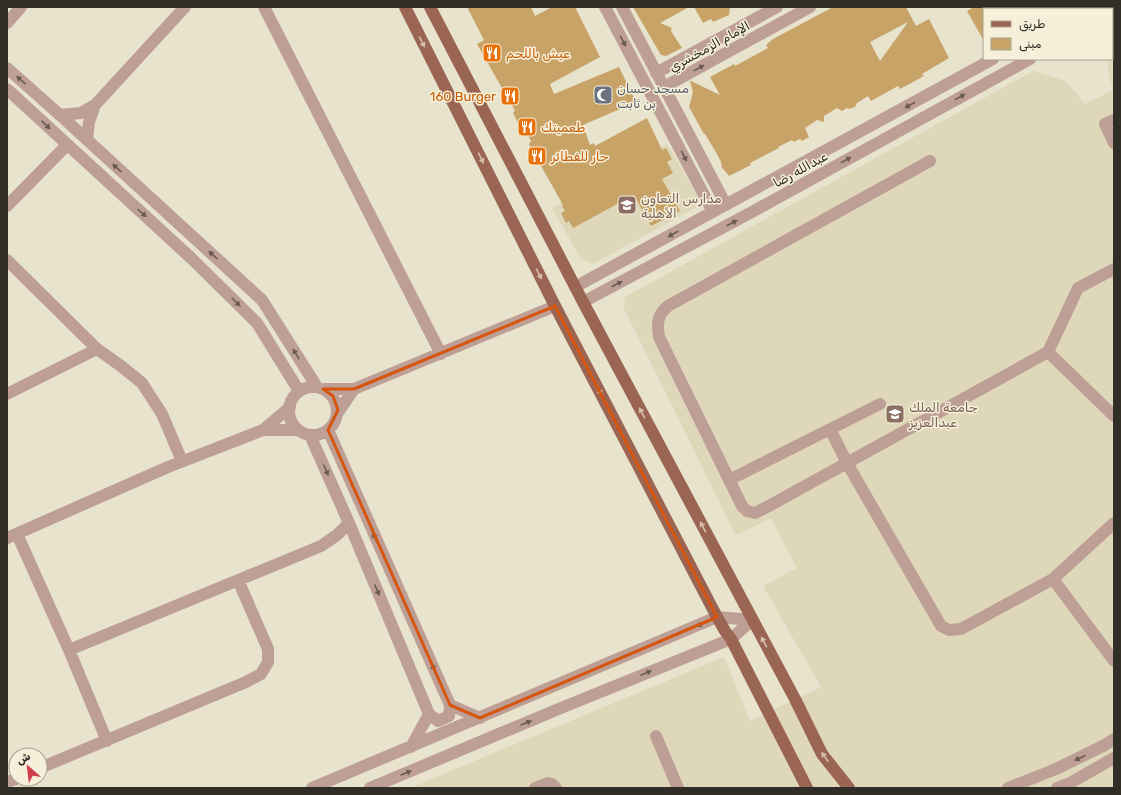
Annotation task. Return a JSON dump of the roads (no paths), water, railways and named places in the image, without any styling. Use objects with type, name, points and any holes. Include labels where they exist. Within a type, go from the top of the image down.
[{"type":"main road","points":[[405,7],[555,306],[717,617],[731,639],[807,788]]},
{"type":"main road","points":[[430,7],[575,287],[795,699],[822,754],[849,788]]},
{"type":"street","points":[[7,23],[21,7]]},
{"type":"street","points":[[60,115],[81,113],[95,105],[185,7]]},
{"type":"street","points":[[264,7],[441,354]]},
{"type":"street","points":[[605,7],[713,212]]},
{"type":"street","points":[[622,7],[726,205]]},
{"type":"street","name":"الإمام الزمخشري","points":[[656,73],[777,7]]},
{"type":"street","name":"الإمام الزمخشري","points":[[664,87],[810,7]]},
{"type":"street","name":"عبدالله رضا","points":[[575,287],[991,60]]},
{"type":"street","name":"عبدالله رضا","points":[[583,302],[752,212],[1028,60]]},
{"type":"street","points":[[7,68],[262,300],[320,388],[333,396],[338,410],[336,420],[328,430],[322,433],[310,435],[298,430],[263,430]]},
{"type":"street","points":[[7,89],[191,258],[257,323],[299,391]]},
{"type":"street","points":[[87,140],[89,122],[95,105]]},
{"type":"street","points":[[1114,120],[1105,124],[1114,143]]},
{"type":"street","points":[[7,206],[67,145]]},
{"type":"street","points":[[930,161],[668,306],[662,311],[657,324],[659,337],[742,506],[747,511],[755,513],[1048,352],[1078,288],[1114,269]]},
{"type":"street","points":[[742,197],[752,212]]},
{"type":"street","points":[[7,260],[97,349],[142,382],[162,414],[182,461]]},
{"type":"street","points":[[298,430],[292,422],[289,414],[291,401],[299,391],[311,387],[354,389],[555,306]]},
{"type":"street","points":[[7,394],[97,349]]},
{"type":"street","points":[[1048,352],[1114,416]]},
{"type":"street","points":[[337,414],[354,389]]},
{"type":"street","points":[[729,480],[880,404]]},
{"type":"street","points":[[106,740],[69,650],[12,536],[182,461],[263,430],[290,407]]},
{"type":"street","points":[[830,429],[847,463],[940,626],[949,630],[961,629],[1053,579],[1114,523]]},
{"type":"street","points":[[310,435],[349,523],[429,714],[438,721],[449,716],[450,705],[328,430]]},
{"type":"street","points":[[69,650],[321,546],[337,535],[349,523]]},
{"type":"street","points":[[1053,579],[1114,661]]},
{"type":"street","points":[[48,765],[246,682],[261,674],[268,662],[268,649],[238,580]]},
{"type":"street","points":[[312,788],[717,617],[752,620]]},
{"type":"street","points":[[370,788],[731,639],[752,620]]},
{"type":"street","points":[[450,705],[480,718]]},
{"type":"street","points":[[411,747],[429,714]]},
{"type":"street","points":[[656,736],[678,788]]},
{"type":"street","points":[[1008,788],[1056,769],[1114,739]]},
{"type":"street","points":[[1057,788],[1070,783],[1114,758]]},
{"type":"street","points":[[535,788],[548,783],[552,784],[556,788]]},
{"type":"place","name":"عيش باللحم","points":[[492,53]]},
{"type":"place","name":"مسجد حسان بن ثابت","points":[[603,95]]},
{"type":"place","name":"160 Burger","points":[[510,96]]},
{"type":"place","name":"طعميتك","points":[[527,127]]},
{"type":"place","name":"حار للفطائر","points":[[537,156]]},
{"type":"place","name":"مدارس التعاون الأهلية","points":[[627,205]]},
{"type":"place","name":"جامعة الملك عبدالعزيز","points":[[895,414]]}]
